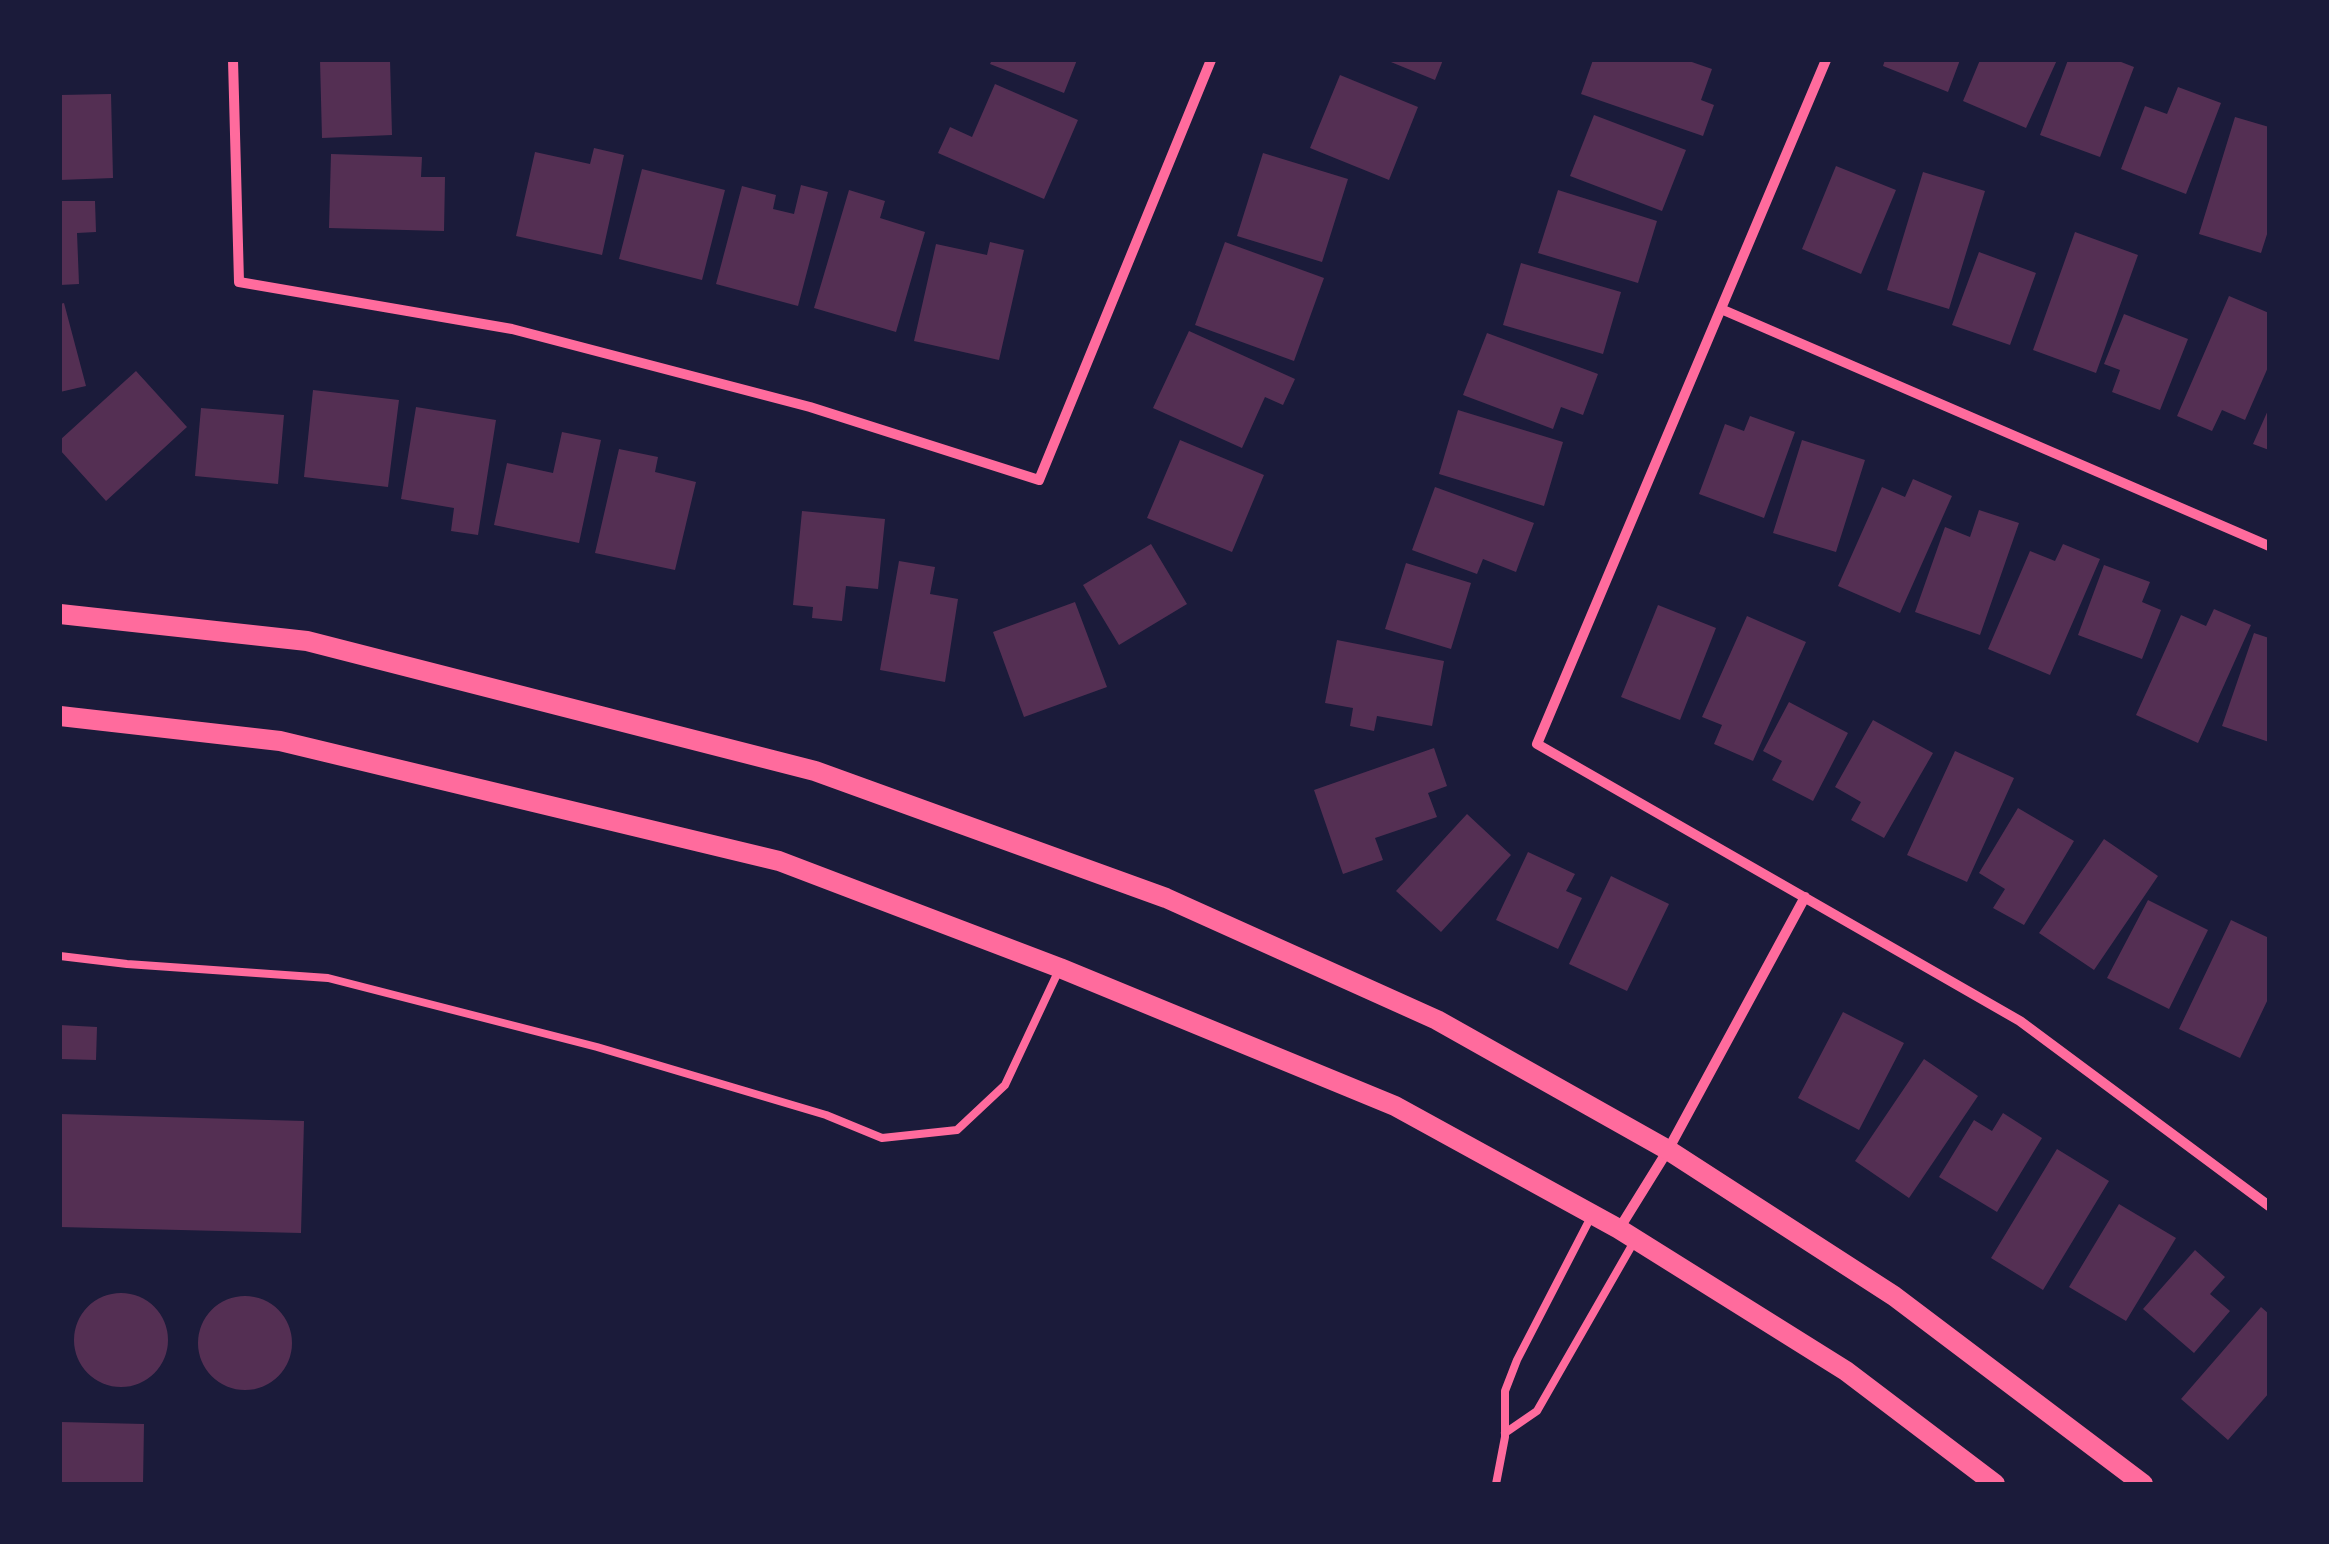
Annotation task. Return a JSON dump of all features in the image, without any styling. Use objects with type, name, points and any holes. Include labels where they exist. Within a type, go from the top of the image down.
[{"type":"main road","points":[[60,614],[306,641],[815,771],[1166,898],[1437,1020],[1668,1150],[1894,1296],[2144,1484]]},
{"type":"main road","points":[[60,716],[280,741],[779,861],[1060,968],[1394,1106],[1592,1214],[1846,1372],[1995,1484]]},
{"type":"street","points":[[232,60],[240,282],[512,329],[810,407],[1039,480],[1211,60]]},
{"type":"street","points":[[1826,60],[1537,744],[2020,1021],[2269,1206]]},
{"type":"street","points":[[1721,309],[2269,546]]},
{"type":"street","points":[[1627,1234],[1805,897]]},
{"type":"lane","points":[[60,956],[328,978],[597,1048],[826,1115],[882,1138],[957,1130],[1005,1085],[1060,968]]},
{"type":"lane","points":[[1496,1484],[1506,1433],[1505,1391],[1592,1214]]},
{"type":"lane","points":[[1506,1433],[1537,1411],[1627,1234]]},
{"type":"building","points":[[320,60],[390,60],[392,135],[322,138]]},
{"type":"building","points":[[992,60],[1077,60],[1064,93],[990,64]]},
{"type":"building","points":[[1386,60],[1443,60],[1435,80]]},
{"type":"building","points":[[1593,60],[1686,60],[1712,69],[1701,100],[1714,105],[1703,136],[1581,94]]},
{"type":"building","points":[[1885,60],[1960,60],[1948,92],[1883,66]]},
{"type":"building","points":[[1980,60],[2057,60],[2026,128],[1963,101]]},
{"type":"building","points":[[2068,60],[2116,60],[2134,67],[2100,157],[2040,135]]},
{"type":"building","points":[[1340,75],[1418,107],[1389,180],[1310,148]]},
{"type":"building","points":[[995,84],[1078,120],[1044,199],[938,153],[950,127],[972,137]]},
{"type":"building","points":[[2178,87],[2221,103],[2186,194],[2121,169],[2145,106],[2167,114]]},
{"type":"building","points":[[111,94],[113,178],[60,180],[60,95]]},
{"type":"building","points":[[1594,115],[1686,150],[1662,211],[1570,176]]},
{"type":"building","points":[[2235,117],[2269,127],[2269,228],[2261,253],[2199,234]]},
{"type":"building","points":[[594,148],[624,155],[602,255],[516,236],[535,152],[590,164]]},
{"type":"building","points":[[1263,153],[1348,179],[1322,262],[1237,236]]},
{"type":"building","points":[[331,154],[422,157],[421,177],[445,177],[444,231],[329,228]]},
{"type":"building","points":[[1836,166],[1896,190],[1861,274],[1802,249]]},
{"type":"building","points":[[642,169],[725,190],[702,280],[619,259]]},
{"type":"building","points":[[1923,172],[1985,191],[1949,309],[1887,290]]},
{"type":"building","points":[[801,185],[828,192],[798,306],[716,284],[742,186],[776,195],[773,209],[794,214]]},
{"type":"building","points":[[849,190],[885,201],[880,218],[925,232],[896,332],[814,308]]},
{"type":"building","points":[[1558,190],[1657,221],[1638,283],[1538,253]]},
{"type":"building","points":[[60,201],[95,201],[96,232],[77,233],[79,284],[60,285]]},
{"type":"building","points":[[2075,232],[2138,255],[2096,373],[2033,350]]},
{"type":"building","points":[[990,242],[1024,250],[999,360],[914,341],[936,244],[987,255]]},
{"type":"building","points":[[1225,242],[1324,278],[1294,361],[1195,325]]},
{"type":"building","points":[[1979,252],[2036,273],[2010,345],[1952,325]]},
{"type":"building","points":[[1521,263],[1621,292],[1603,354],[1503,325]]},
{"type":"building","points":[[2229,296],[2269,313],[2269,365],[2245,420],[2222,410],[2212,431],[2177,416]]},
{"type":"building","points":[[64,303],[86,386],[60,392],[60,304]]},
{"type":"building","points":[[2124,314],[2188,339],[2160,410],[2112,392],[2120,370],[2104,364]]},
{"type":"building","points":[[1189,331],[1295,379],[1283,405],[1265,397],[1242,448],[1153,408]]},
{"type":"building","points":[[1487,333],[1598,374],[1583,415],[1561,407],[1553,429],[1463,395]]},
{"type":"building","points":[[136,371],[187,427],[106,501],[60,450],[60,440]]},
{"type":"building","points":[[313,390],[399,400],[388,487],[304,477]]},
{"type":"building","points":[[416,407],[496,420],[478,535],[451,531],[454,508],[401,499]]},
{"type":"building","points":[[201,408],[284,415],[278,484],[195,476]]},
{"type":"building","points":[[2269,408],[2269,450],[2253,444]]},
{"type":"building","points":[[1458,410],[1563,442],[1544,506],[1439,474]]},
{"type":"building","points":[[1750,416],[1795,432],[1764,518],[1699,494],[1725,424],[1744,431]]},
{"type":"building","points":[[562,432],[601,440],[579,543],[494,525],[507,463],[553,473]]},
{"type":"building","points":[[1180,440],[1264,475],[1232,552],[1147,518]]},
{"type":"building","points":[[1802,440],[1865,460],[1836,552],[1773,533]]},
{"type":"building","points":[[619,449],[658,457],[655,472],[696,482],[675,570],[595,553]]},
{"type":"building","points":[[1913,479],[1952,496],[1900,613],[1838,586],[1882,487],[1905,497]]},
{"type":"building","points":[[1435,487],[1534,523],[1516,572],[1483,559],[1477,574],[1412,550]]},
{"type":"building","points":[[1979,510],[2019,523],[1980,635],[1915,612],[1945,527],[1970,537]]},
{"type":"building","points":[[802,511],[885,519],[878,589],[846,586],[842,621],[812,618],[813,607],[793,605]]},
{"type":"building","points":[[1151,544],[1187,604],[1119,645],[1083,585]]},
{"type":"building","points":[[2063,544],[2100,559],[2050,675],[1988,649],[2030,551],[2055,561]]},
{"type":"building","points":[[899,561],[935,567],[930,594],[958,599],[945,682],[880,670]]},
{"type":"building","points":[[1406,563],[1471,583],[1451,649],[1385,629]]},
{"type":"building","points":[[2104,565],[2150,582],[2142,602],[2161,610],[2142,659],[2078,635]]},
{"type":"building","points":[[1075,602],[1107,687],[1024,717],[993,632]]},
{"type":"building","points":[[1658,605],[1716,628],[1680,720],[1621,697]]},
{"type":"building","points":[[2214,609],[2251,625],[2198,743],[2136,715],[2181,615],[2206,626]]},
{"type":"building","points":[[1747,616],[1806,642],[1753,761],[1714,744],[1722,725],[1702,717]]},
{"type":"building","points":[[2254,633],[2269,638],[2269,742],[2222,726]]},
{"type":"building","points":[[1337,640],[1444,661],[1432,726],[1377,716],[1374,731],[1350,726],[1353,708],[1325,703]]},
{"type":"building","points":[[1789,702],[1848,733],[1813,801],[1772,780],[1782,761],[1763,751]]},
{"type":"building","points":[[1873,720],[1933,753],[1884,838],[1851,820],[1861,802],[1835,787]]},
{"type":"building","points":[[1434,748],[1447,786],[1428,793],[1437,817],[1375,838],[1383,860],[1343,874],[1314,790]]},
{"type":"building","points":[[1955,751],[2014,778],[1967,882],[1907,855]]},
{"type":"building","points":[[2018,808],[2074,841],[2024,925],[1993,908],[2005,889],[1979,873]]},
{"type":"building","points":[[1467,814],[1511,855],[1441,932],[1396,891]]},
{"type":"building","points":[[2104,839],[2158,876],[2094,970],[2039,933]]},
{"type":"building","points":[[1528,852],[1575,874],[1566,891],[1582,898],[1558,949],[1496,920]]},
{"type":"building","points":[[1611,876],[1669,904],[1627,991],[1569,964]]},
{"type":"building","points":[[2148,900],[2208,930],[2169,1009],[2107,978]]},
{"type":"building","points":[[2231,920],[2269,938],[2269,997],[2240,1058],[2179,1029]]},
{"type":"building","points":[[1843,1012],[1904,1043],[1859,1130],[1798,1098]]},
{"type":"building","points":[[60,1025],[97,1027],[96,1060],[60,1059]]},
{"type":"building","points":[[1924,1059],[1978,1096],[1909,1198],[1855,1161]]},
{"type":"building","points":[[2003,1113],[2042,1138],[1997,1212],[1939,1177],[1974,1120],[1992,1131]]},
{"type":"building","points":[[60,1114],[304,1121],[301,1233],[60,1227]]},
{"type":"building","points":[[2057,1149],[2109,1181],[2043,1290],[1991,1258]]},
{"type":"building","points":[[2119,1204],[2176,1238],[2126,1321],[2069,1287]]},
{"type":"building","points":[[2195,1250],[2225,1277],[2210,1294],[2230,1311],[2194,1353],[2143,1309]]},
{"type":"building","points":[[121,1293],[139,1297],[154,1307],[164,1322],[168,1340],[164,1358],[154,1373],[139,1383],[121,1387],[103,1383],[88,1373],[78,1358],[74,1340],[78,1322],[88,1307],[103,1297]]},
{"type":"building","points":[[236,1296],[254,1296],[279,1309],[289,1325],[289,1361],[279,1377],[254,1390],[236,1390],[211,1377],[198,1352],[198,1334],[211,1309]]},
{"type":"building","points":[[2261,1307],[2269,1314],[2269,1393],[2228,1440],[2181,1399]]},
{"type":"building","points":[[60,1422],[144,1424],[143,1484],[60,1484]]}]
